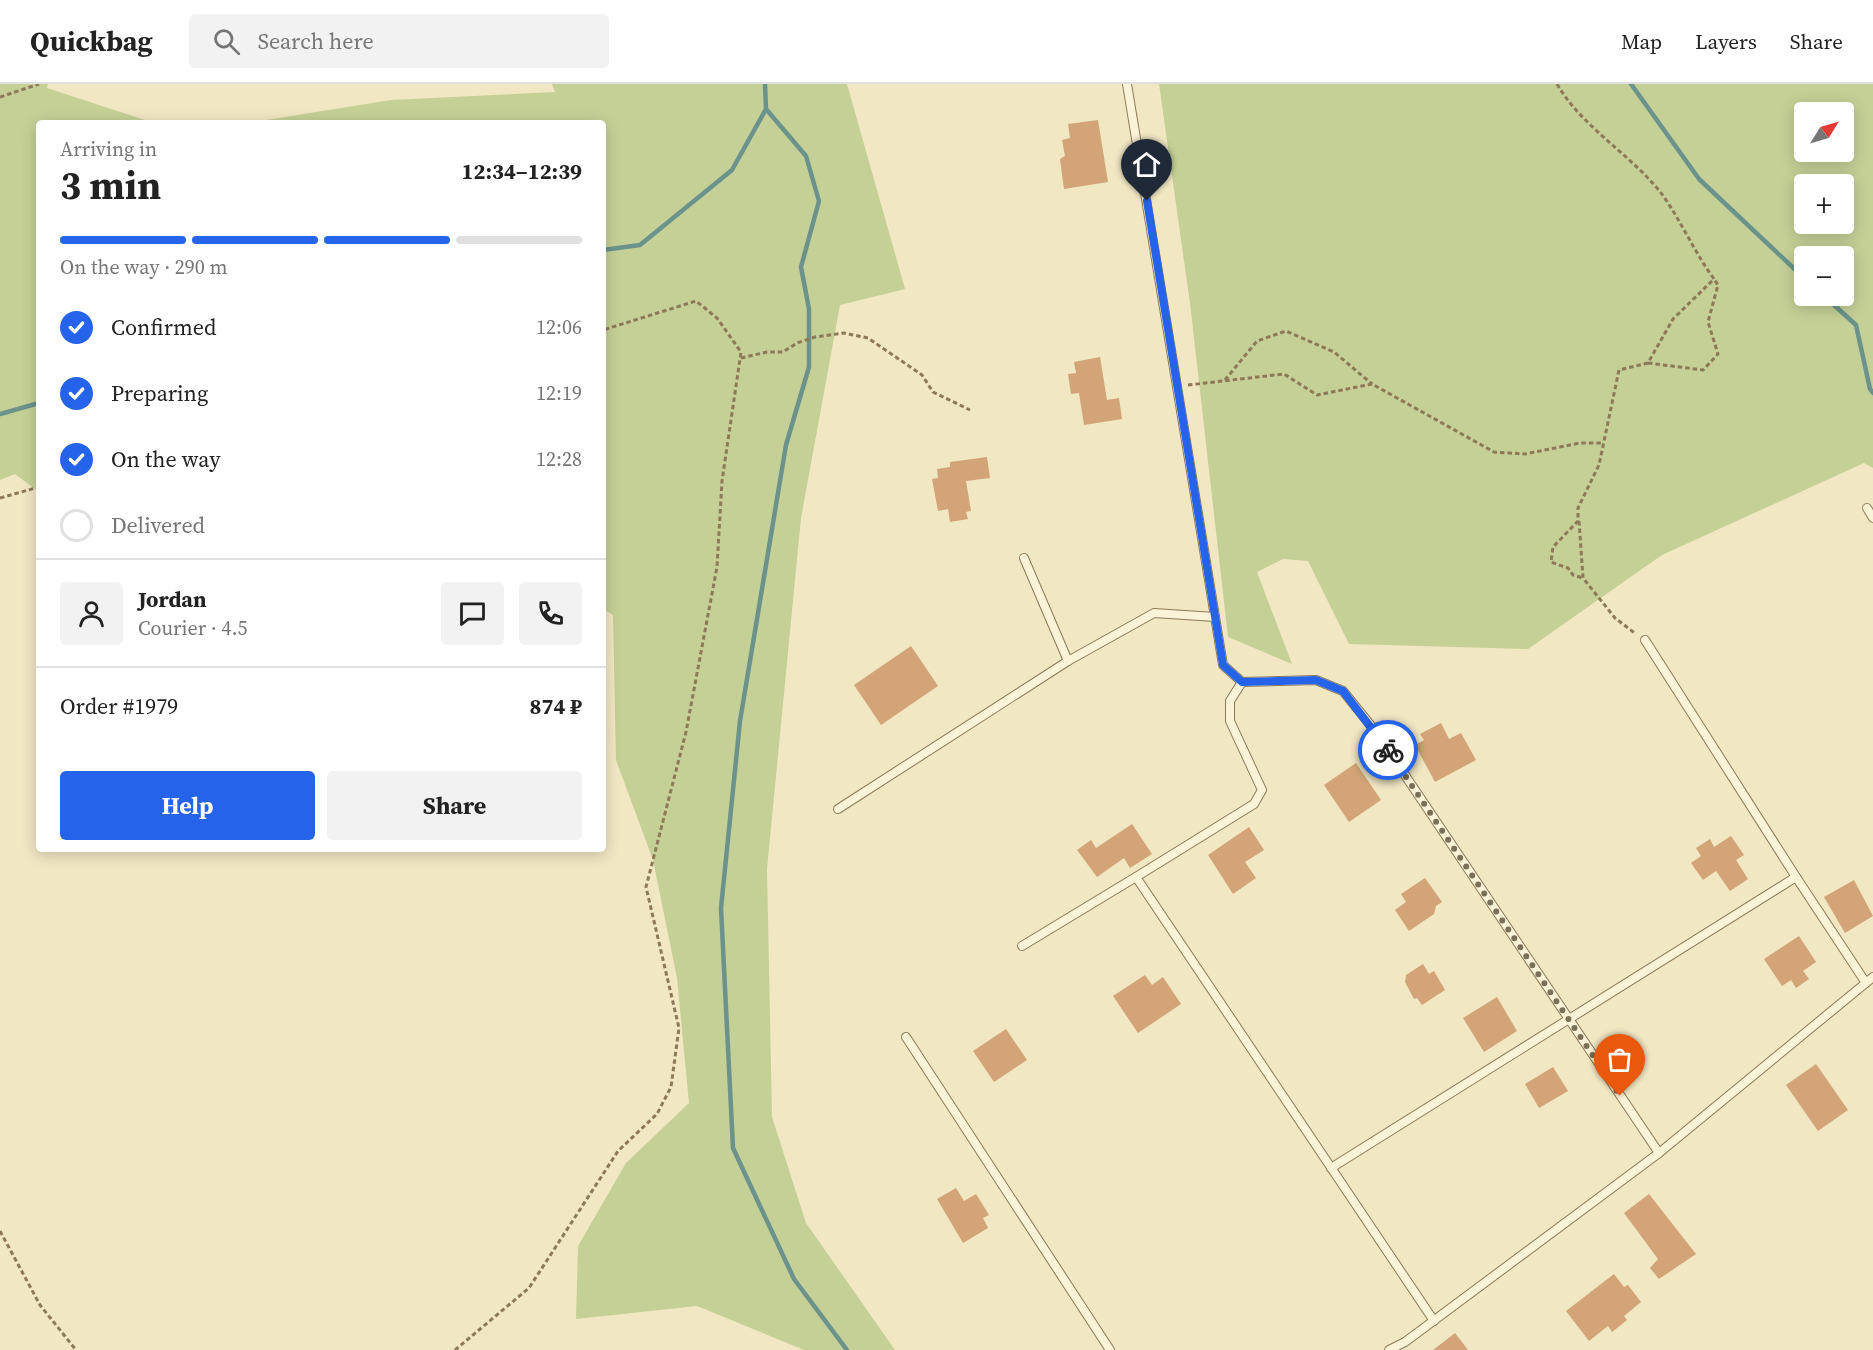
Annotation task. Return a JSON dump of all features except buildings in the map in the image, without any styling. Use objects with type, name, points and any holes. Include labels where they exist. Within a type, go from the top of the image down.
[{"type":"lane","points":[[1127,84],[1223,665],[1242,682],[1316,680],[1343,691],[1376,732],[1659,1153]]},
{"type":"lane","points":[[1867,508],[1873,518]]},
{"type":"lane","points":[[1024,558],[1068,661]]},
{"type":"lane","points":[[838,809],[1068,661],[1154,613],[1215,617]]},
{"type":"lane","points":[[1644,640],[1866,983]]},
{"type":"lane","points":[[1022,946],[1254,804],[1262,790],[1230,720],[1230,701],[1242,682]]},
{"type":"lane","points":[[1136,877],[1434,1321]]},
{"type":"lane","points":[[1331,1168],[1796,877]]},
{"type":"lane","points":[[1389,1350],[1407,1346],[1434,1321],[1659,1153],[1873,977]]},
{"type":"lane","points":[[906,1037],[1110,1350]]},
{"type":"path","points":[[0,97],[39,84]]},
{"type":"path","points":[[1557,84],[1568,103],[1622,152],[1664,197],[1718,285],[1708,322],[1718,354],[1703,370],[1648,363],[1619,370],[1599,465],[1578,508],[1578,521],[1553,547],[1551,562],[1568,568],[1572,575],[1583,578]]},
{"type":"path","points":[[1648,363],[1673,319],[1714,279]]},
{"type":"path","points":[[455,1350],[529,1288],[618,1152],[657,1114],[671,1087],[679,1028],[646,887],[686,732],[715,579],[722,481],[741,352],[717,318],[696,301],[606,329]]},
{"type":"path","points":[[1225,380],[1257,341],[1286,331],[1334,352],[1372,384],[1494,452],[1525,454],[1580,444],[1603,443]]},
{"type":"path","points":[[741,358],[783,352],[802,341],[815,337],[844,333],[868,338],[922,375],[933,392],[970,410]]},
{"type":"path","points":[[1192,385],[1284,374],[1317,395],[1372,384]]},
{"type":"path","points":[[0,498],[36,488]]},
{"type":"path","points":[[1578,508],[1583,578],[1615,618],[1644,640]]},
{"type":"path","points":[[0,1231],[40,1305],[76,1350]]},
{"type":"green space","points":[[0,84],[48,84],[47,88],[145,120],[36,120],[36,490],[15,474],[0,480]]},
{"type":"green space","points":[[552,84],[847,84],[905,289],[840,305],[801,518],[767,869],[772,1117],[806,1223],[895,1350],[804,1350],[697,1306],[576,1319],[578,1246],[626,1163],[689,1103],[677,978],[653,860],[616,760],[613,615],[606,611],[606,120],[267,120],[391,100],[555,92]]},
{"type":"green space","points":[[1159,84],[1873,84],[1873,468],[1864,463],[1662,555],[1528,649],[1349,644],[1308,561],[1283,559],[1257,572],[1292,664],[1228,637],[1190,303]]},
{"type":"waterway","points":[[606,250],[640,245],[732,170],[766,109],[765,84]]},
{"type":"waterway","points":[[1631,84],[1699,179],[1794,269]]},
{"type":"waterway","points":[[766,109],[806,156],[819,201],[801,267],[809,309],[809,367],[786,445],[740,721],[721,908],[733,1148],[794,1279],[847,1350]]},
{"type":"waterway","points":[[1835,306],[1856,325],[1870,389],[1873,393]]},
{"type":"waterway","points":[[0,414],[36,404]]},
{"type":"way so far","points":[[1388,750],[1620,1096]]},
{"type":"route","points":[[1147,201],[1223,665],[1242,682],[1316,680],[1343,691],[1388,750]]}]
